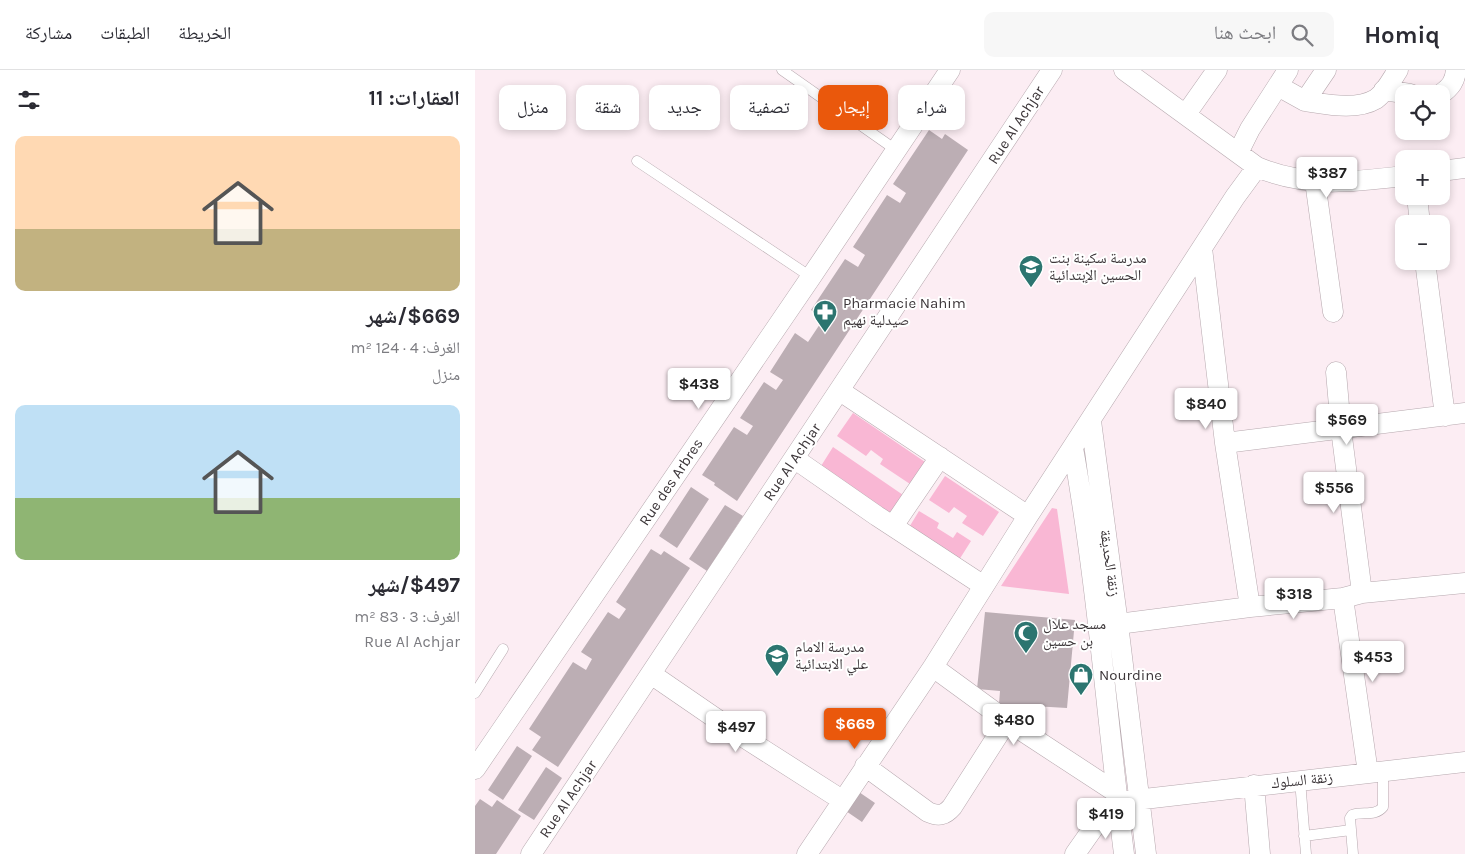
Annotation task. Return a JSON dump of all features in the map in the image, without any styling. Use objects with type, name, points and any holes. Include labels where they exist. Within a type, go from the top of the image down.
[{"type":"street","name":"Rue des Arbres","points":[[475,769],[950,70]]},
{"type":"street","name":"Rue Al Achjar","points":[[531,854],[1052,70]]},
{"type":"street","points":[[1123,70],[1257,167],[1275,174],[1315,181],[1361,181],[1395,177]]},
{"type":"street","points":[[1186,114],[1217,70]]},
{"type":"street","points":[[1305,101],[1326,70]]},
{"type":"street","points":[[1237,153],[1283,78],[1305,101],[1350,106],[1363,104],[1376,98],[1398,70]]},
{"type":"street","points":[[1450,86],[1455,80],[1456,70]]},
{"type":"street","points":[[1384,90],[1395,92]]},
{"type":"street","points":[[807,854],[933,667],[1028,516],[1202,248],[1257,167]]},
{"type":"street","points":[[1450,170],[1465,168]]},
{"type":"street","points":[[1315,181],[1333,312]]},
{"type":"street","points":[[1202,248],[1225,444],[1250,607]]},
{"type":"street","points":[[1426,270],[1445,416]]},
{"type":"street","points":[[1336,372],[1353,596],[1376,772]]},
{"type":"street","points":[[840,391],[1028,516]]},
{"type":"street","points":[[1225,444],[1465,413]]},
{"type":"street","name":"زنقة الحديقة","points":[[1091,421],[1146,854]]},
{"type":"street","name":"زنقة الحديقة","points":[[1073,448],[1102,647],[1124,854]]},
{"type":"street","points":[[893,526],[940,457]]},
{"type":"street","points":[[795,459],[984,586]]},
{"type":"street","points":[[1118,624],[1250,607],[1465,584]]},
{"type":"street","points":[[933,667],[1117,797],[1075,854]]},
{"type":"street","points":[[651,674],[734,731],[842,800]]},
{"type":"street","points":[[865,766],[928,812],[943,815],[953,807],[1007,721]]},
{"type":"street","name":"زنقة السلوك","points":[[1117,797],[1140,800],[1254,785],[1465,762]]},
{"type":"street","points":[[1254,785],[1260,854]]},
{"type":"lane","points":[[782,70],[896,150]]},
{"type":"lane","points":[[637,161],[811,277]]},
{"type":"lane","points":[[475,693],[503,649]]},
{"type":"lane","points":[[1353,854],[1350,818],[1355,813],[1377,812],[1383,807],[1376,772]]},
{"type":"lane","points":[[1300,780],[1306,854]]},
{"type":"lane","points":[[1304,836],[1351,830]]},
{"type":"shaded area","points":[[853,413],[928,464],[913,486],[880,464],[883,459],[871,450],[866,456],[837,436]]},
{"type":"shaded area","points":[[833,447],[906,497],[893,516],[821,466]]},
{"type":"shaded area","points":[[945,476],[999,512],[983,536],[962,523],[967,516],[954,507],[949,513],[929,500]]},
{"type":"shaded area","points":[[1052,508],[1057,509],[1069,594],[1001,586]]},
{"type":"shaded area","points":[[919,511],[939,523],[937,528],[953,538],[957,532],[971,541],[959,560],[908,529]]},
{"type":"building","points":[[929,130],[942,139],[945,134],[968,150],[737,501],[702,475],[734,427],[747,435],[753,426],[740,418],[764,382],[776,390],[783,380],[770,372],[795,333],[808,342],[824,318],[811,310],[845,259],[858,267],[865,255],[853,247],[887,195],[900,203],[906,193],[893,184]]},
{"type":"building","points":[[691,487],[709,499],[677,548],[659,536]]},
{"type":"building","points":[[725,505],[743,516],[707,571],[689,559]]},
{"type":"building","points":[[651,549],[661,555],[664,551],[690,568],[558,767],[532,750],[541,737],[529,729],[573,662],[586,670],[592,659],[581,652],[608,612],[619,619],[626,609],[616,602]]},
{"type":"building","name":"مسجد علال بن حسين","points":[[985,612],[1075,620],[1067,708],[999,704],[1000,691],[977,689]]},
{"type":"building","points":[[517,746],[532,756],[503,800],[488,790]]},
{"type":"building","points":[[546,767],[562,778],[534,820],[518,810]]},
{"type":"building","points":[[856,790],[875,803],[862,822],[843,809]]},
{"type":"building","points":[[480,799],[492,807],[497,800],[521,816],[496,854],[475,854],[475,806]]},
{"type":"place","name":"مدرسة سكينة بنت الحسين الإبتدائية","points":[[1031,288]]},
{"type":"place","name":"Pharmacie Nahim صيدلية نهيم","points":[[825,333]]},
{"type":"place","name":"مسجد علال بن حسين","points":[[1026,654]]},
{"type":"place","name":"مدرسة الامام علي الابتدائية","points":[[777,677]]},
{"type":"place","name":"Nourdine","points":[[1081,696]]}]
